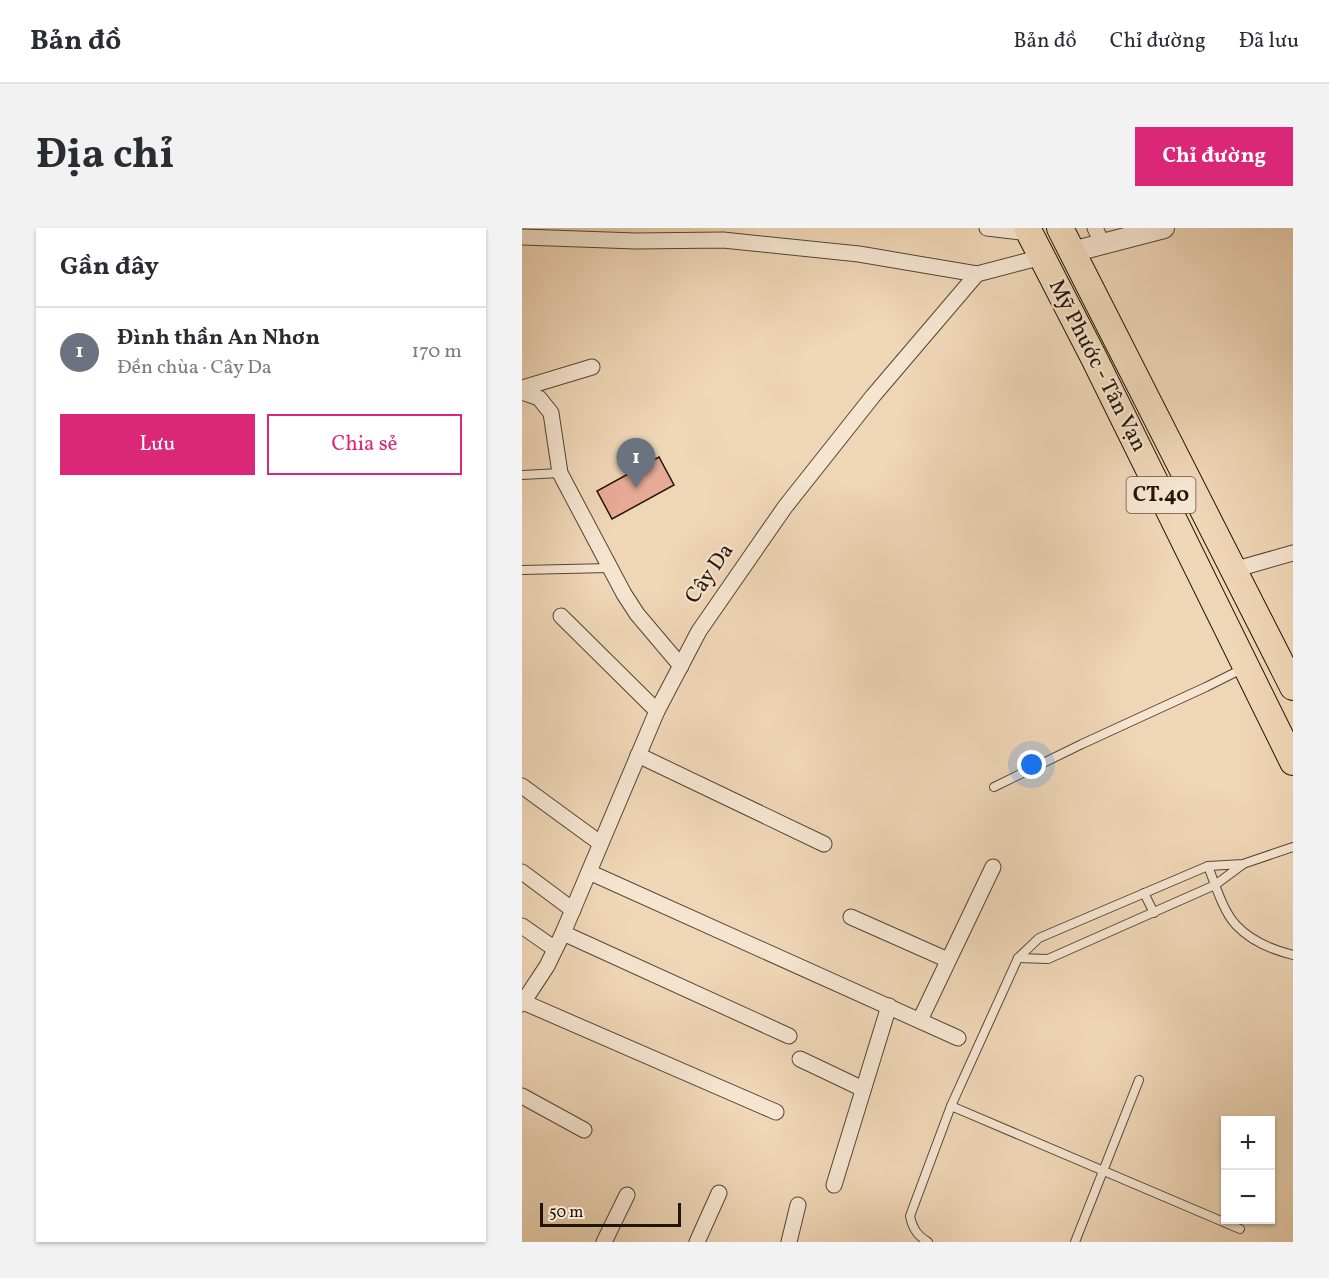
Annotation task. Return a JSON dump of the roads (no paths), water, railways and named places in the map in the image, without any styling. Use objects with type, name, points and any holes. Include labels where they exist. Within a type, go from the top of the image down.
[{"type":"main road","name":"Mỹ Phước - Tân Vạn","points":[[1059,228],[1293,687]]},
{"type":"main road","name":"Mỹ Phước - Tân Vạn","points":[[1029,231],[1293,762]]},
{"type":"main road","points":[[1042,257],[1072,252]]},
{"type":"street","points":[[987,228],[1029,231]]},
{"type":"street","points":[[1072,252],[1099,237],[1164,228]]},
{"type":"street","points":[[522,237],[591,234],[636,241],[723,240],[859,254],[977,274],[1042,257]]},
{"type":"street","name":"Cây Da","points":[[524,996],[548,966],[657,711],[699,631],[785,507],[873,396],[977,274]]},
{"type":"street","points":[[522,390],[592,367]]},
{"type":"street","points":[[522,390],[539,398],[551,413],[560,473],[609,568],[637,614],[681,666]]},
{"type":"street","points":[[1233,570],[1293,553]]},
{"type":"street","points":[[561,616],[657,711]]},
{"type":"street","points":[[638,755],[824,844]]},
{"type":"street","points":[[522,786],[600,843]]},
{"type":"street","points":[[920,1020],[993,867]]},
{"type":"street","points":[[522,872],[573,910]]},
{"type":"street","points":[[589,872],[957,1038]]},
{"type":"street","points":[[851,916],[948,960]]},
{"type":"street","points":[[522,926],[555,949]]},
{"type":"street","points":[[563,933],[789,1036]]},
{"type":"street","points":[[524,996],[776,1112]]},
{"type":"street","points":[[834,1185],[889,1006]]},
{"type":"street","points":[[800,1059],[863,1089]]},
{"type":"street","points":[[522,1096],[584,1130]]},
{"type":"street","points":[[697,1242],[719,1193]]},
{"type":"street","points":[[604,1242],[627,1196]]},
{"type":"street","points":[[789,1242],[798,1204]]},
{"type":"lane","points":[[522,475],[560,473]]},
{"type":"lane","points":[[522,570],[609,568]]},
{"type":"lane","points":[[994,787],[1246,667]]},
{"type":"lane","points":[[928,1242],[912,1228],[910,1216],[951,1106],[1018,958],[1039,938],[1208,866],[1243,864],[1293,847]]},
{"type":"lane","points":[[1018,958],[1048,959],[1215,885],[1243,864]]},
{"type":"lane","points":[[1208,866],[1228,915],[1236,926],[1258,942],[1293,956]]},
{"type":"lane","points":[[1144,893],[1154,913]]},
{"type":"lane","points":[[1075,1242],[1138,1080]]},
{"type":"lane","points":[[951,1106],[1240,1229]]},
{"type":"place","name":"Đình thần An Nhơn","points":[[636,488]]}]
